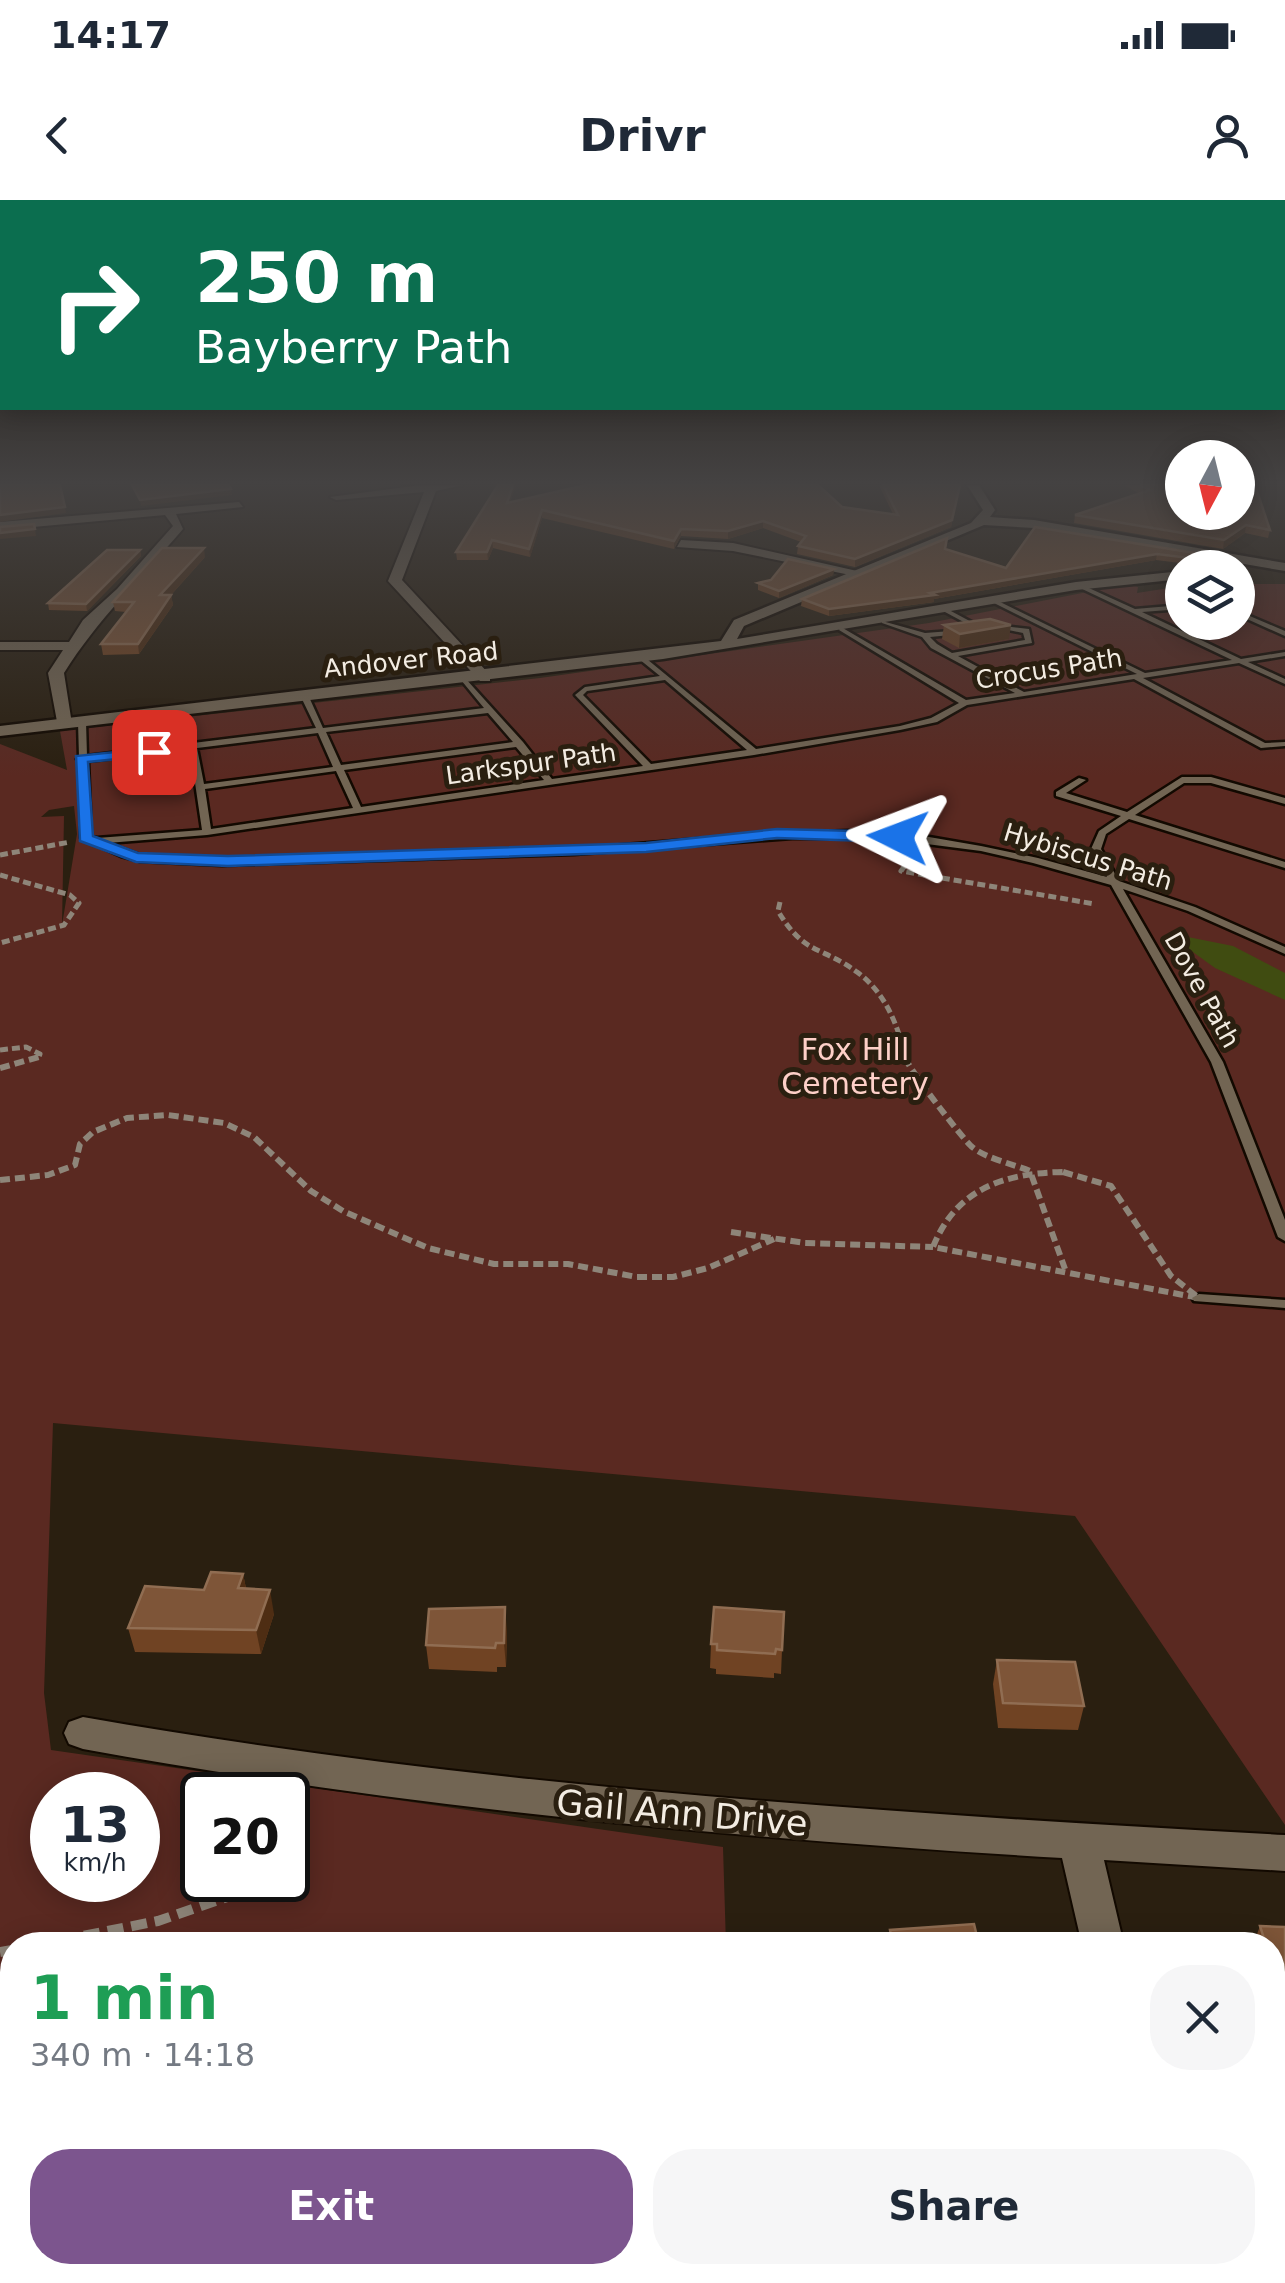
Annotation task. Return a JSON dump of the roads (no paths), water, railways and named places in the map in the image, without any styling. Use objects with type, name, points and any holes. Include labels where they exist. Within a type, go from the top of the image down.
[{"type":"main road","points":[[728,646],[732,629],[740,623],[838,582]]},
{"type":"main road","name":"Andover Road","points":[[0,731],[485,678],[728,646],[1115,582]]},
{"type":"street","points":[[72,723],[56,673],[88,622],[131,582]]},
{"type":"street","points":[[396,582],[485,678]]},
{"type":"street","points":[[0,646],[72,646]]},
{"type":"street","name":"Gail Ann Drive","points":[[83,1734],[248,1766],[394,1785],[844,1828],[1285,1854]]},
{"type":"street","points":[[1079,1842],[1100,1932]]},
{"type":"lane","points":[[1080,586],[1285,682]]},
{"type":"lane","points":[[994,601],[1285,756]]},
{"type":"lane","points":[[1135,612],[1165,609]]},
{"type":"lane","points":[[947,610],[975,626]]},
{"type":"lane","points":[[1255,621],[1285,634]]},
{"type":"lane","points":[[884,622],[925,635],[952,655],[1022,694]]},
{"type":"lane","points":[[925,635],[954,634],[975,626],[1019,628],[1029,641],[952,655]]},
{"type":"lane","points":[[842,629],[964,703]]},
{"type":"lane","name":"Crocus Path","points":[[964,703],[1285,654]]},
{"type":"lane","points":[[642,657],[754,752]]},
{"type":"lane","points":[[648,767],[579,695],[585,690],[665,678]]},
{"type":"lane","points":[[465,680],[549,781]]},
{"type":"lane","points":[[305,698],[318,733],[358,810]]},
{"type":"lane","name":"Larkspur Path","points":[[91,839],[207,832],[754,752],[900,728],[934,720],[964,703]]},
{"type":"lane","points":[[81,759],[194,749],[492,710]]},
{"type":"lane","points":[[72,723],[81,759],[91,839]]},
{"type":"lane","points":[[200,787],[520,744]]},
{"type":"lane","points":[[1266,746],[1285,744]]},
{"type":"lane","points":[[194,749],[207,832]]},
{"type":"lane","points":[[1082,780],[1059,794],[1285,865]]},
{"type":"lane","name":"Dove Path","points":[[1285,801],[1211,780],[1182,780],[1102,833],[1096,844],[1099,860],[1218,1062],[1285,1238]]},
{"type":"lane","name":"Hybiscus Path","points":[[91,839],[100,848],[136,858],[228,861],[646,848],[777,833],[924,840],[984,850],[1116,884],[1285,951]]},
{"type":"lane","points":[[1199,1298],[1285,1304]]},
{"type":"park label","name":"Fox Hill Cemetery","points":[[855,1066]]}]
